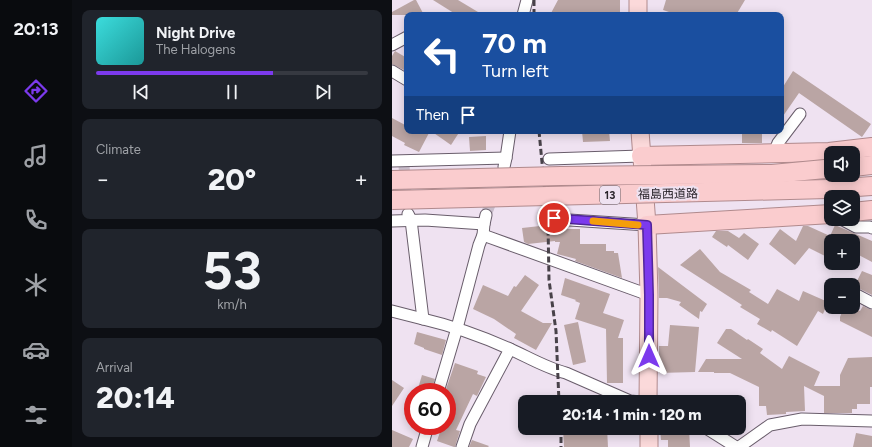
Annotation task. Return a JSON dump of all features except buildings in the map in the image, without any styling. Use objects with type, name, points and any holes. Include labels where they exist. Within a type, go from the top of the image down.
[{"type":"highway","points":[[641,156],[829,152],[872,147]]},
{"type":"highway","points":[[860,166],[872,165]]},
{"type":"highway","name":"福島西道路","points":[[392,180],[561,176],[772,174],[824,169]]},
{"type":"highway","name":"福島西道路","points":[[392,200],[828,189],[872,186]]},
{"type":"highway","points":[[860,211],[872,210]]},
{"type":"highway","points":[[647,225],[824,214]]},
{"type":"main road","points":[[638,0],[638,12]]},
{"type":"main road","points":[[640,134],[647,225],[649,295],[648,395]]},
{"type":"main road","points":[[649,435],[649,447]]},
{"type":"street","points":[[524,12],[527,0]]},
{"type":"street","points":[[392,45],[404,39]]},
{"type":"street","points":[[392,71],[404,78]]},
{"type":"street","points":[[774,153],[778,143],[800,114]]},
{"type":"street","points":[[392,161],[404,164],[505,162],[510,134]]},
{"type":"street","points":[[549,159],[641,156]]},
{"type":"street","points":[[410,217],[423,319]]},
{"type":"street","points":[[392,221],[410,217],[425,220],[484,225],[649,295]]},
{"type":"street","points":[[554,218],[647,225]]},
{"type":"street","points":[[441,383],[457,328],[484,225]]},
{"type":"street","points":[[854,226],[872,228]]},
{"type":"street","points":[[860,297],[872,303]]},
{"type":"street","points":[[392,311],[457,328],[616,395]]},
{"type":"street","points":[[462,447],[470,424],[510,349]]},
{"type":"street","points":[[718,435],[738,447],[770,425],[802,419],[872,421]]},
{"type":"street","points":[[422,447],[425,435]]},
{"type":"tunnel","points":[[404,166],[407,205]]},
{"type":"tunnel","points":[[486,215],[502,173]]},
{"type":"railway","points":[[534,0],[534,12]]},
{"type":"railway","points":[[539,134],[548,225],[549,280],[556,331],[559,395]]},
{"type":"railway","points":[[561,435],[561,447]]},
{"type":"slow traffic","points":[[593,221],[638,225]]},
{"type":"route","points":[[554,218],[647,225],[649,356]]}]
